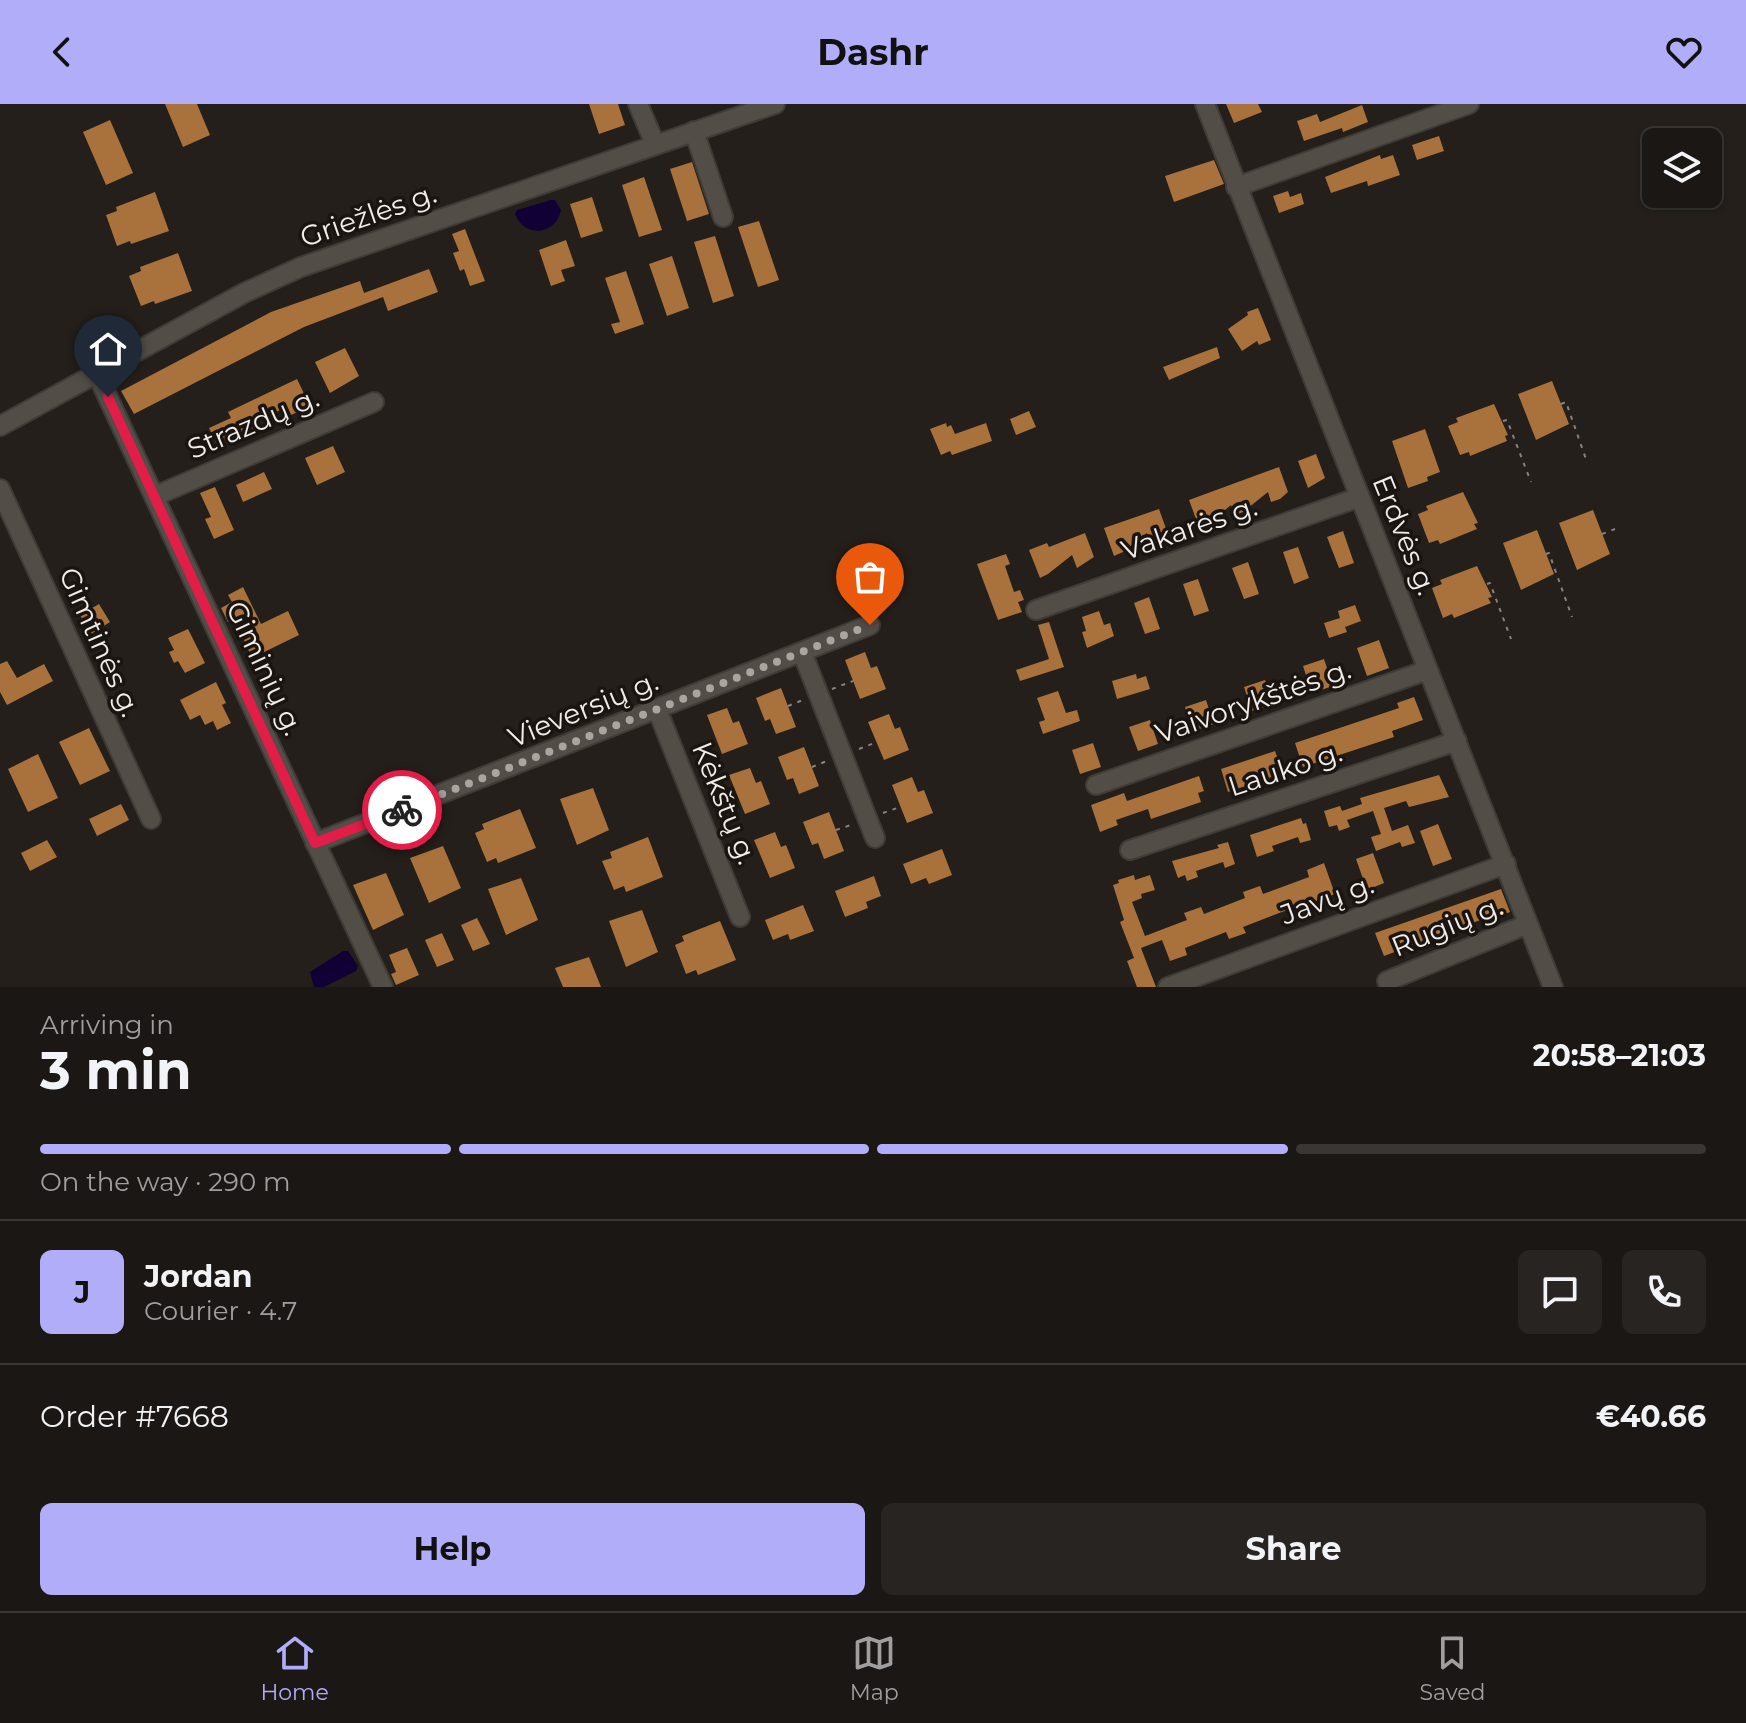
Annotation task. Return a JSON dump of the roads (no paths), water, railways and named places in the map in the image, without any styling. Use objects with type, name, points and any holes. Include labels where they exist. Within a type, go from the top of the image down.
[{"type":"street","points":[[638,104],[655,144]]},
{"type":"street","name":"Griežlės g.","points":[[0,426],[244,293],[301,267],[775,104]]},
{"type":"street","name":"Erdvės g.","points":[[1205,104],[1553,987]]},
{"type":"street","points":[[1236,187],[1469,104]]},
{"type":"street","points":[[694,131],[723,217]]},
{"type":"street","name":"Giminių g.","points":[[96,372],[383,987]]},
{"type":"street","name":"Strazdų g.","points":[[155,496],[374,402]]},
{"type":"street","name":"Gimtinės g.","points":[[0,489],[151,819]]},
{"type":"street","name":"Vakarės g.","points":[[1036,610],[1360,497]]},
{"type":"street","name":"Vieversių g.","points":[[315,843],[870,625]]},
{"type":"street","points":[[802,652],[875,838]]},
{"type":"street","name":"Vaivorykštės g.","points":[[1096,785],[1428,670]]},
{"type":"street","name":"Kėkštų g.","points":[[657,709],[740,917]]},
{"type":"street","name":"Lauko g.","points":[[1130,850],[1457,741]]},
{"type":"street","name":"Javų g.","points":[[1168,987],[1506,864]]},
{"type":"street","name":"Rugių g.","points":[[1387,981],[1528,924]]}]
